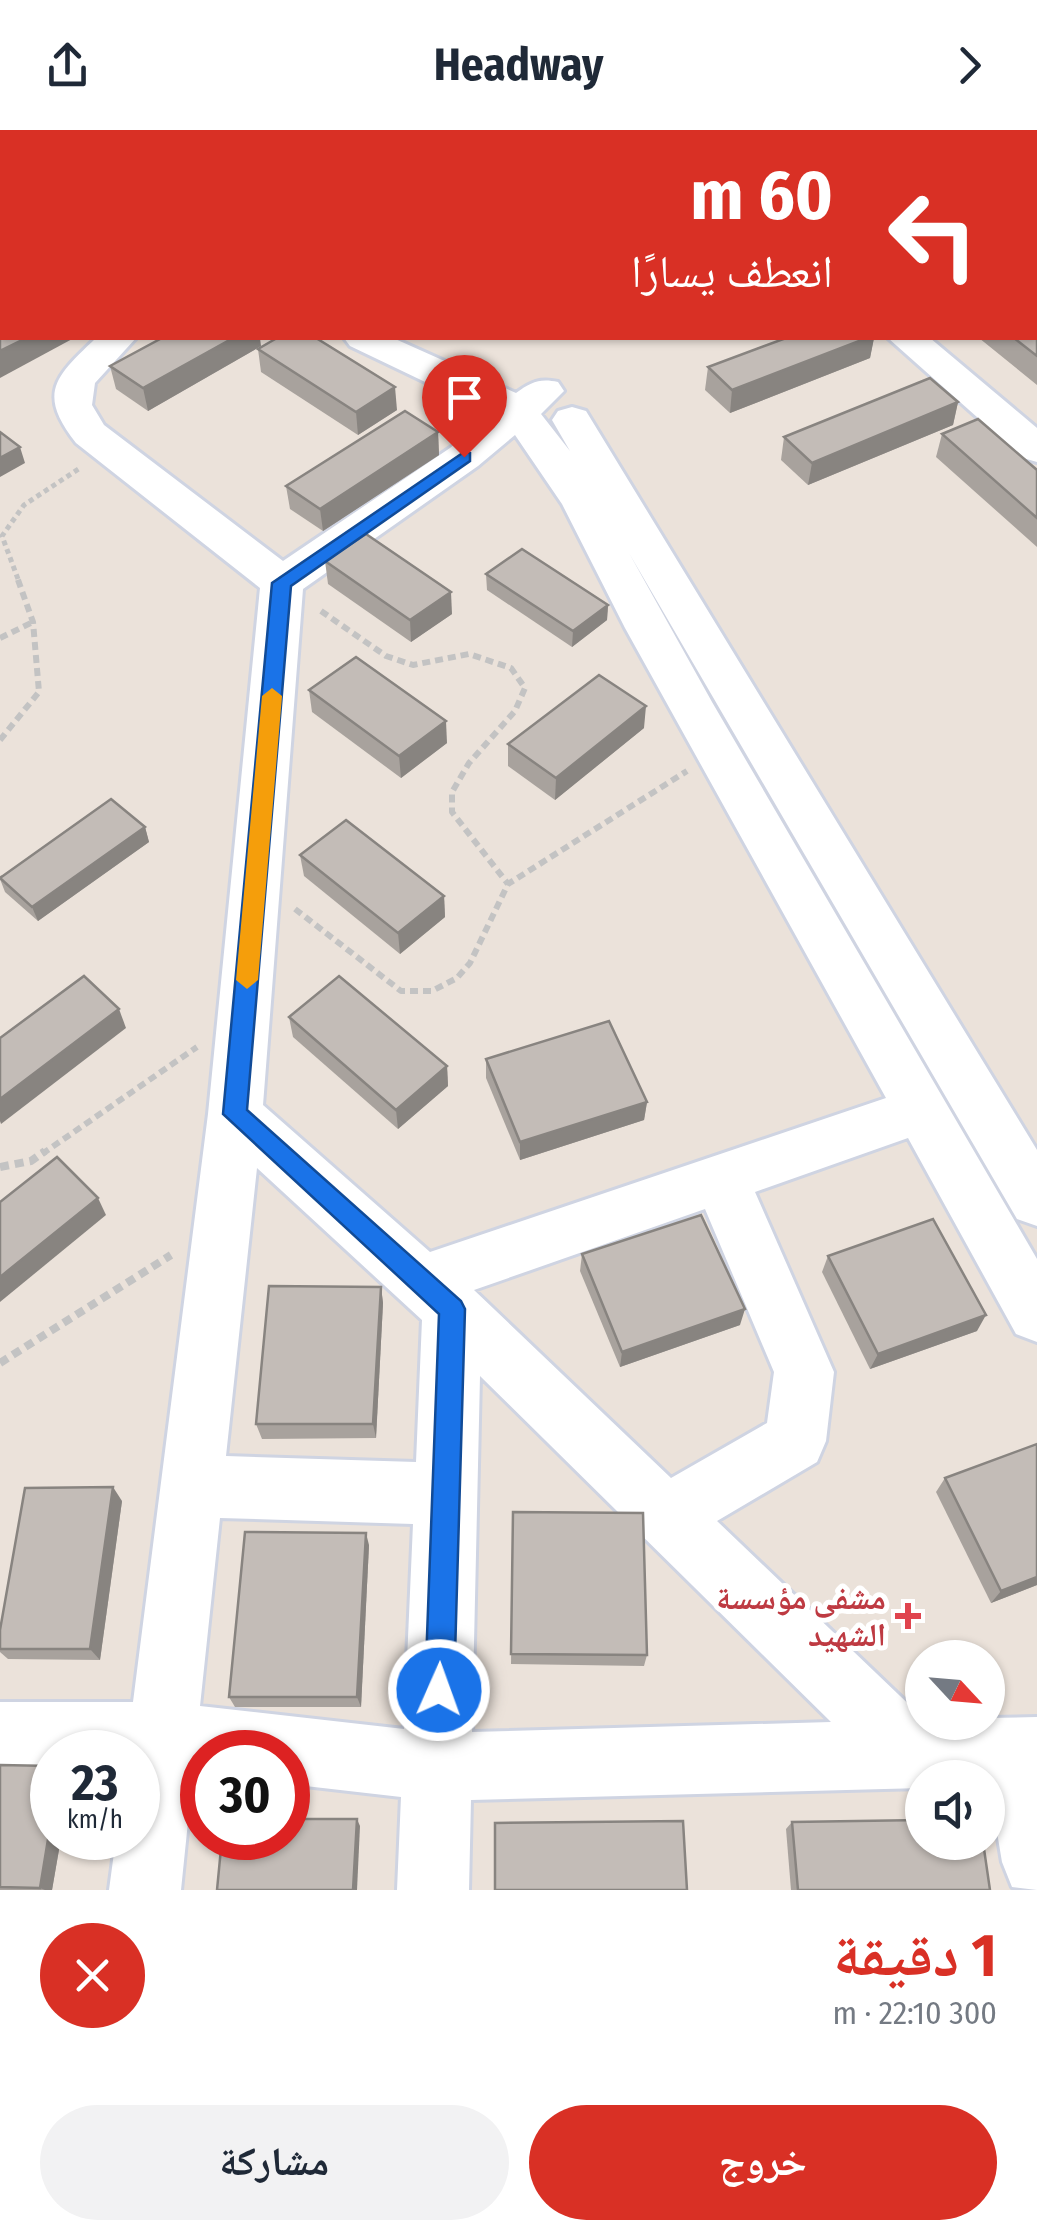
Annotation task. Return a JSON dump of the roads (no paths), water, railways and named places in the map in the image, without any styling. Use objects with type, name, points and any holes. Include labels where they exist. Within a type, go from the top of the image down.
[{"type":"street","points":[[115,340],[74,382],[70,394],[72,416],[282,583]]},
{"type":"street","points":[[368,340],[532,401],[548,444],[717,752],[1037,1316]]},
{"type":"street","points":[[436,340],[574,423],[1037,1200]]},
{"type":"street","points":[[909,340],[1037,449]]},
{"type":"street","points":[[282,583],[433,480],[532,401]]},
{"type":"street","points":[[145,1890],[235,1114],[282,583]]},
{"type":"street","points":[[436,1296],[721,1179],[923,1110]]},
{"type":"street","points":[[235,1114],[436,1296],[912,1754]]},
{"type":"street","points":[[666,1516],[795,1441],[804,1372],[721,1179]]},
{"type":"street","points":[[433,1890],[446,1494],[436,1296]]},
{"type":"street","points":[[192,1486],[446,1494]]},
{"type":"street","points":[[0,1736],[163,1736],[437,1768],[1028,1751],[1037,1862]]},
{"type":"place","name":"مشفى مؤسسة الشهيد","points":[[908,1616]]}]
